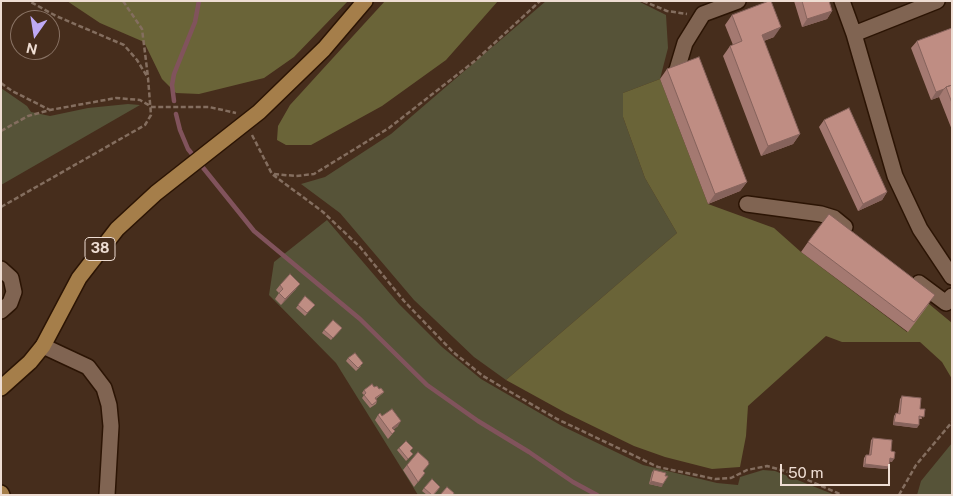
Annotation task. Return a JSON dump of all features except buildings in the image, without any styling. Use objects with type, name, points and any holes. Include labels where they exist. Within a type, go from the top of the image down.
[{"type":"main road","name":"38","points":[[1,388],[30,362],[43,346],[79,278],[129,216],[246,123],[324,49],[366,1]]},
{"type":"street","points":[[676,73],[685,43],[703,14],[738,1]]},
{"type":"street","points":[[842,1],[854,34],[895,176],[920,229],[952,278]]},
{"type":"street","points":[[854,34],[937,1]]},
{"type":"street","points":[[746,204],[822,214],[834,218],[856,235]]},
{"type":"street","points":[[1,269],[11,278],[14,292],[10,304],[1,311]]},
{"type":"street","points":[[909,275],[946,304],[952,296]]},
{"type":"street","points":[[43,346],[88,367],[104,388],[110,405],[107,495]]},
{"type":"path","points":[[29,1],[56,16],[124,45],[137,60],[148,78]]},
{"type":"path","points":[[1,207],[149,121],[152,107],[142,29],[122,1]]},
{"type":"path","points":[[272,174],[296,176],[314,174],[389,128],[476,60],[540,1]]},
{"type":"path","points":[[643,1],[667,11],[703,14]]},
{"type":"path","points":[[1,83],[12,91],[50,110]]},
{"type":"path","points":[[1,131],[28,116],[116,98],[140,100],[152,107],[224,109],[236,113],[246,123],[272,174],[323,212],[360,247],[404,301],[453,352],[483,376],[557,419],[658,468],[715,478],[731,478],[747,470],[767,466],[792,473],[842,495]]},
{"type":"path","points":[[899,495],[916,465],[952,422]]},
{"type":"shaded area","points":[[67,1],[348,1],[294,57],[264,78],[199,94],[176,93],[162,79],[144,42],[100,23]]},
{"type":"shaded area","points":[[385,1],[498,1],[446,60],[382,106],[311,145],[286,145],[277,140],[278,126],[290,105]]},
{"type":"shaded area","points":[[546,1],[638,1],[666,15],[668,48],[660,79],[623,93],[623,117],[645,178],[677,233],[506,380],[474,357],[414,300],[340,213],[301,184],[325,177],[391,134]]},
{"type":"shaded area","points":[[660,79],[708,204],[774,228],[801,252],[907,332],[929,304],[952,323],[952,379],[942,362],[920,342],[842,342],[826,336],[748,406],[746,436],[740,467],[712,469],[665,457],[634,446],[566,413],[506,380],[677,233],[645,178],[623,117],[623,93]]},
{"type":"shaded area","points":[[1,88],[27,106],[31,112],[50,116],[88,108],[128,104],[140,105],[1,185]]},
{"type":"shaded area","points":[[327,220],[399,304],[442,347],[481,379],[562,426],[643,465],[717,483],[738,485],[740,477],[763,470],[775,471],[835,495],[418,495],[336,363],[269,295],[274,262]]},
{"type":"shaded area","points":[[952,443],[952,495],[917,495],[921,481]]},
{"type":"waterway","points":[[174,101],[172,85],[174,74],[195,22],[199,1]]},
{"type":"waterway","points":[[176,114],[188,149],[254,231],[360,319],[427,385],[478,421],[573,482],[597,495]]}]
